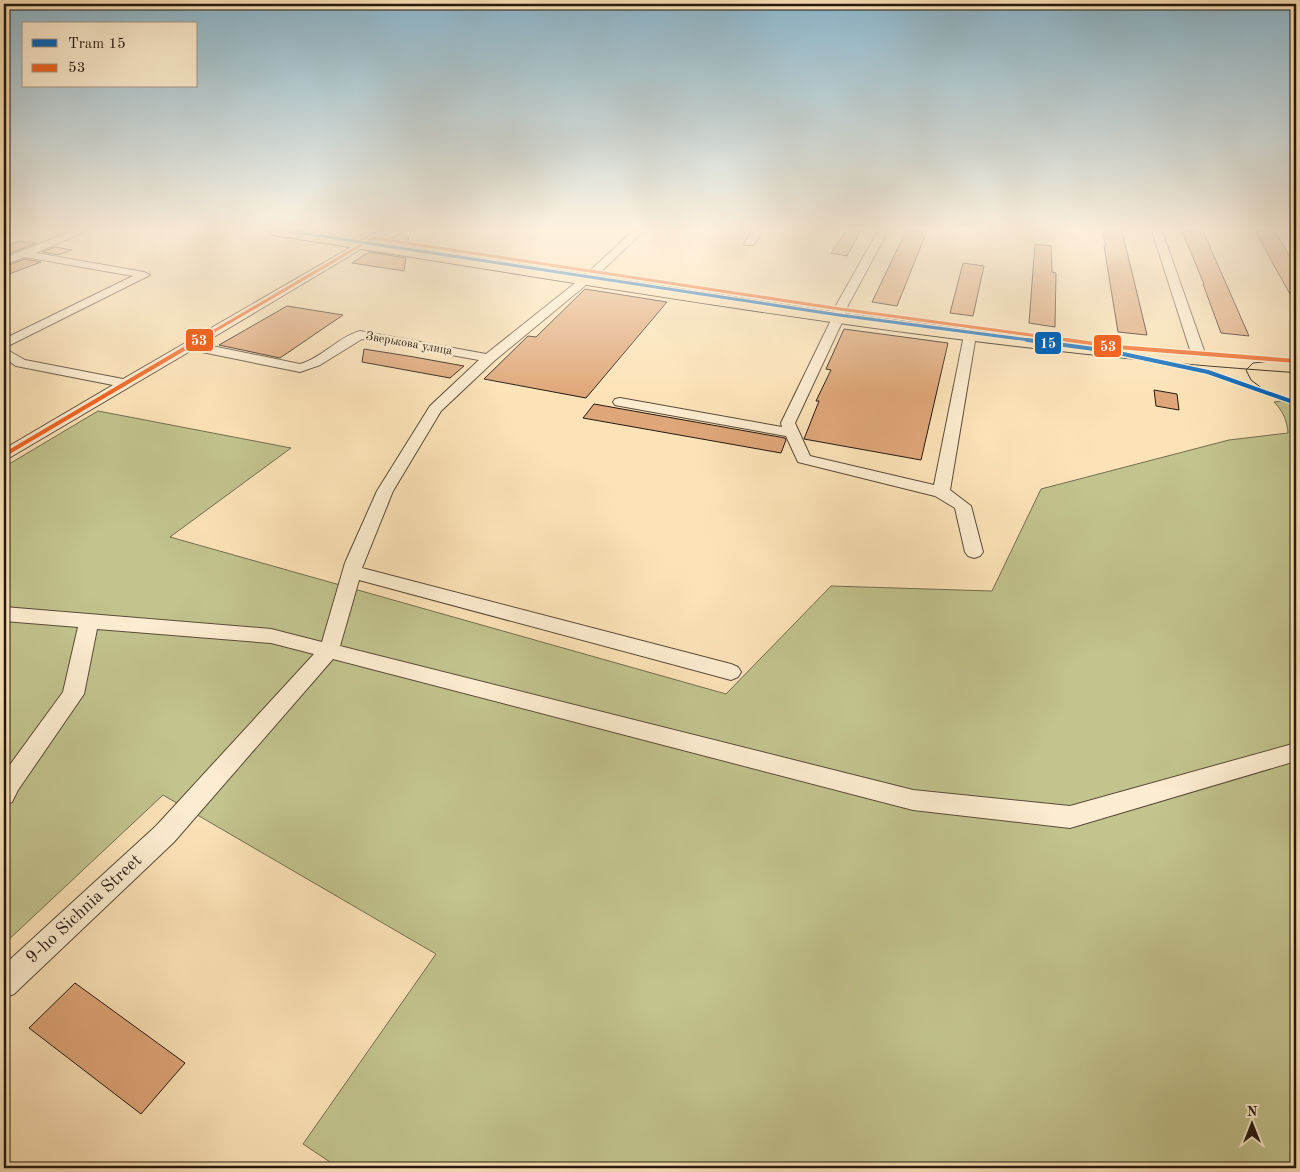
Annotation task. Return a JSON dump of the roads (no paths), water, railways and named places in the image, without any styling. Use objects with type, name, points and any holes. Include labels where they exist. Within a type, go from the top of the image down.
[{"type":"main road","points":[[659,286],[970,335],[1109,352],[1296,361]]},
{"type":"main road","points":[[839,314],[1296,367]]},
{"type":"street","points":[[4,344],[122,286]]},
{"type":"street","points":[[4,455],[292,286]]},
{"type":"street","points":[[165,834],[329,651],[352,572],[385,491],[435,408],[489,358],[578,286]]},
{"type":"street","points":[[854,286],[788,423],[804,459],[940,492],[963,506],[974,552]]},
{"type":"street","points":[[1175,286],[1198,356]]},
{"type":"street","name":"Зверькова улица","points":[[190,346],[300,368],[309,366],[350,339],[360,335],[489,358]]},
{"type":"street","points":[[940,492],[970,335]]},
{"type":"street","points":[[4,352],[22,363],[126,384]]},
{"type":"street","points":[[620,402],[793,432]]},
{"type":"street","points":[[352,572],[731,672]]},
{"type":"street","points":[[4,614],[271,636],[913,800],[1060,816],[1070,817],[1296,752]]},
{"type":"street","points":[[4,795],[14,777],[73,694],[89,621]]},
{"type":"street","name":"9-ho Sichnia Street","points":[[4,984],[165,834]]},
{"type":"tram line","name":"15","points":[[647,286],[839,315],[1109,351],[1208,372],[1296,403]]},
{"type":"tram line","points":[[1267,392],[1251,380],[1246,370],[1253,363],[1272,361]]}]
